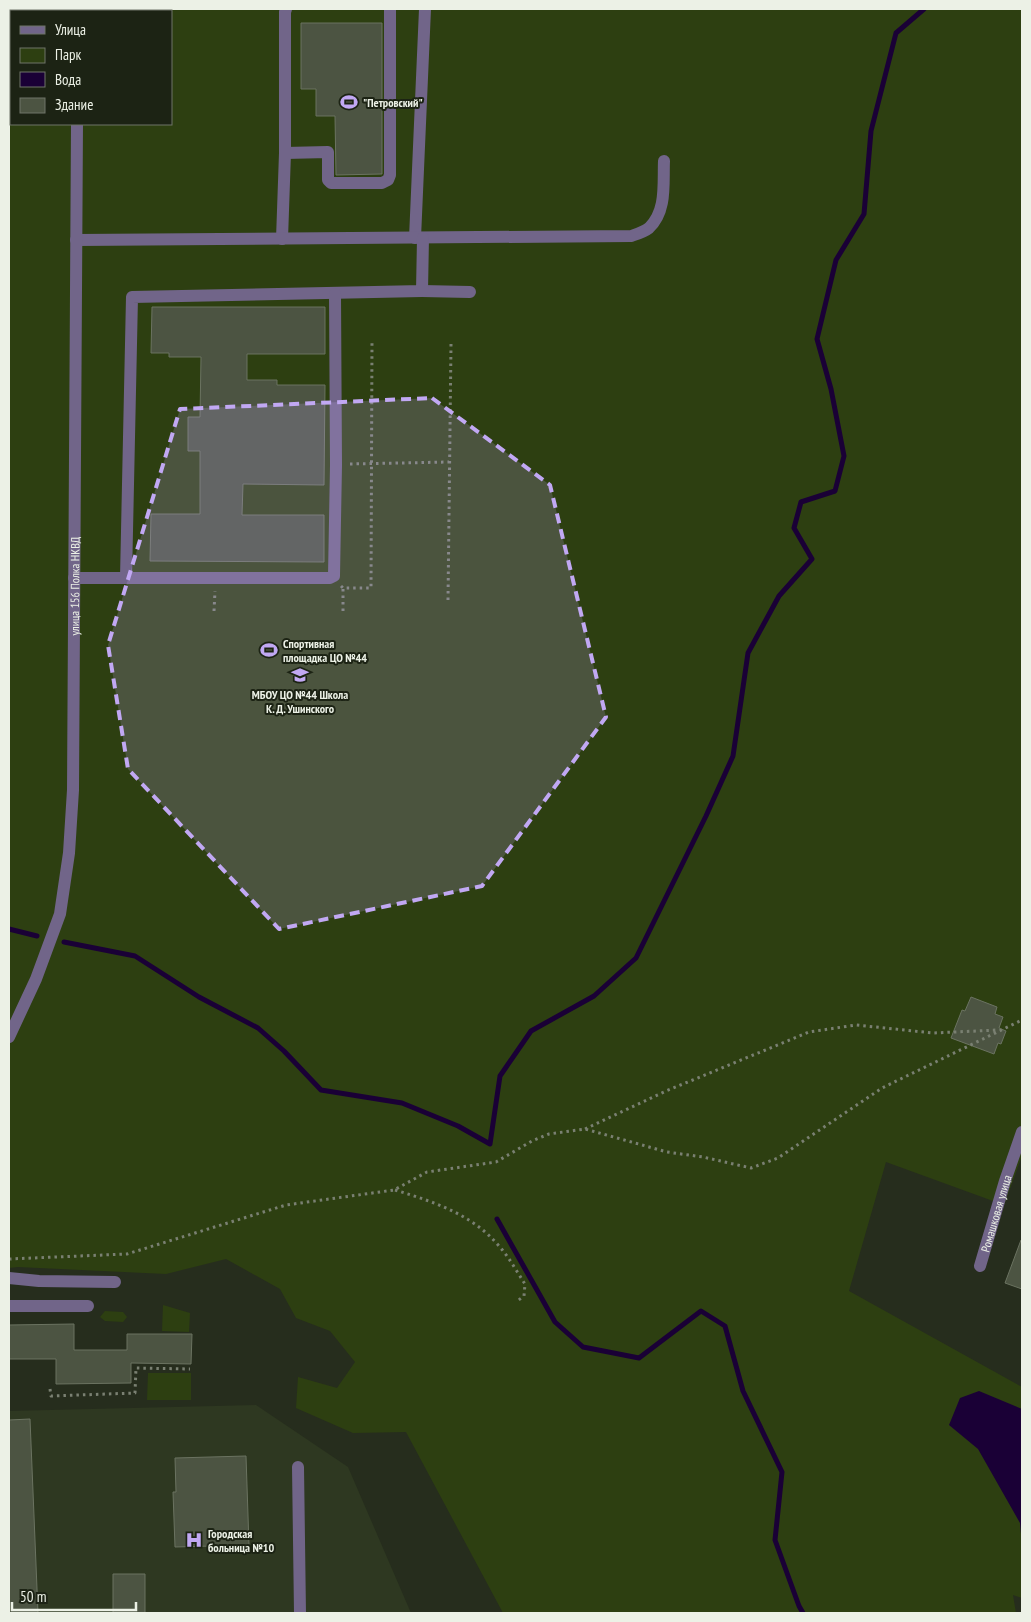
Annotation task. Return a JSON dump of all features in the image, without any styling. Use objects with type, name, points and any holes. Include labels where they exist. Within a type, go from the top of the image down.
[{"type":"street","points":[[282,239],[285,153],[284,12],[286,9]]},
{"type":"street","points":[[285,153],[328,152],[328,180],[331,183],[382,183],[388,180],[390,175],[390,9]]},
{"type":"street","points":[[422,291],[419,238],[425,9]]},
{"type":"street","name":"улица 156 Полка НКВД","points":[[9,1037],[36,980],[60,914],[69,853],[73,790],[77,125]]},
{"type":"street","points":[[76,240],[631,236],[648,229],[657,217],[662,205],[664,161]]},
{"type":"street","points":[[126,578],[132,298],[138,296],[422,291],[470,292]]},
{"type":"street","points":[[74,578],[333,577],[335,572],[336,465],[335,294]]},
{"type":"street","name":"Ромашковая улица","points":[[980,1266],[1005,1181],[1022,1132]]},
{"type":"street","points":[[9,1278],[115,1282]]},
{"type":"street","points":[[9,1306],[88,1306]]},
{"type":"street","points":[[298,1467],[300,1613]]},
{"type":"path","points":[[343,588],[371,588],[372,341]]},
{"type":"path","points":[[448,600],[451,344]]},
{"type":"path","points":[[336,465],[449,462]]},
{"type":"path","points":[[333,577],[343,588],[343,611]]},
{"type":"path","points":[[214,611],[215,578]]},
{"type":"path","points":[[585,1129],[667,1152],[703,1157],[751,1168],[778,1158],[882,1088],[1022,1020]]},
{"type":"path","points":[[9,1259],[127,1254],[286,1205],[394,1190],[427,1172],[496,1162],[532,1141],[549,1134],[585,1129],[666,1090],[809,1032],[856,1025],[933,1033],[1001,1030]]},
{"type":"path","points":[[394,1190],[437,1203],[469,1219],[499,1246],[525,1284],[524,1296],[516,1302]]},
{"type":"path","points":[[50,1389],[51,1396],[135,1393],[136,1368],[190,1369]]},
{"type":"highlighted area","points":[[432,398],[550,485],[606,717],[482,886],[279,929],[128,769],[108,645],[180,409]]},
{"type":"shaded area","name":"Городская больница №10","points":[[256,1405],[348,1467],[411,1613],[9,1613],[9,1411]]},
{"type":"green space","points":[[9,9],[1022,9],[1022,1156],[1004,1205],[886,1162],[849,1291],[1022,1387],[1022,1598],[1013,1595],[1016,1613],[503,1613],[406,1432],[353,1433],[296,1408],[298,1377],[337,1388],[355,1362],[330,1331],[296,1318],[280,1289],[226,1259],[166,1274],[9,1268]]},
{"type":"green space","points":[[163,1305],[190,1313],[189,1332],[162,1331]]},
{"type":"green space","points":[[105,1311],[123,1312],[127,1317],[123,1322],[105,1321],[100,1317]]},
{"type":"green space","points":[[148,1373],[191,1373],[191,1400],[147,1400]]},
{"type":"water","points":[[979,1391],[1022,1409],[1022,1545],[1020,1523],[978,1449],[949,1425],[960,1398]]},
{"type":"building","name":"\"Петровский\"","points":[[301,23],[382,23],[382,174],[336,175],[335,116],[316,116],[316,89],[301,89]]},
{"type":"building","points":[[152,307],[325,307],[325,354],[247,354],[247,380],[277,380],[277,385],[325,385],[324,485],[243,484],[242,515],[324,515],[324,562],[150,561],[151,514],[200,514],[200,451],[188,451],[188,417],[200,417],[201,357],[169,357],[169,353],[151,353]]},
{"type":"building","points":[[971,997],[997,1007],[995,1014],[1003,1017],[999,1028],[1006,1031],[1001,1044],[998,1043],[994,1054],[951,1038],[962,1010],[965,1011]]},
{"type":"building","points":[[1022,1240],[1022,1289],[1005,1283]]},
{"type":"building","points":[[74,1324],[74,1350],[127,1350],[127,1334],[192,1334],[191,1364],[131,1363],[131,1383],[56,1384],[56,1359],[9,1359],[9,1325]]},
{"type":"building","points":[[30,1419],[38,1613],[9,1613],[9,1420]]},
{"type":"building","points":[[246,1456],[249,1545],[175,1547],[173,1492],[176,1492],[175,1458]]},
{"type":"building","points":[[113,1574],[145,1574],[145,1613],[113,1613]]},
{"type":"waterway","points":[[64,942],[135,956],[199,997],[258,1028],[284,1051],[321,1090],[402,1103],[458,1126],[490,1144],[500,1076],[531,1031],[594,996],[636,958],[706,816],[733,756],[748,653],[779,596],[812,559],[794,528],[801,502],[835,491],[844,456],[831,389],[817,339],[836,260],[864,214],[871,131],[896,33],[924,9]]},
{"type":"waterway","points":[[9,929],[37,936]]},
{"type":"waterway","points":[[497,1219],[555,1322],[583,1347],[639,1358],[701,1311],[725,1326],[743,1391],[782,1472],[775,1540],[803,1613]]},
{"type":"place","name":"\"Петровский\"","points":[[349,102]]},
{"type":"place","name":"Спортивная площадка ЦО №44","points":[[269,650]]},
{"type":"place","name":"МБОУ ЦО №44 Школа К. Д. Ушинского","points":[[300,675]]},
{"type":"place","name":"Городская больница №10","points":[[194,1540]]}]
